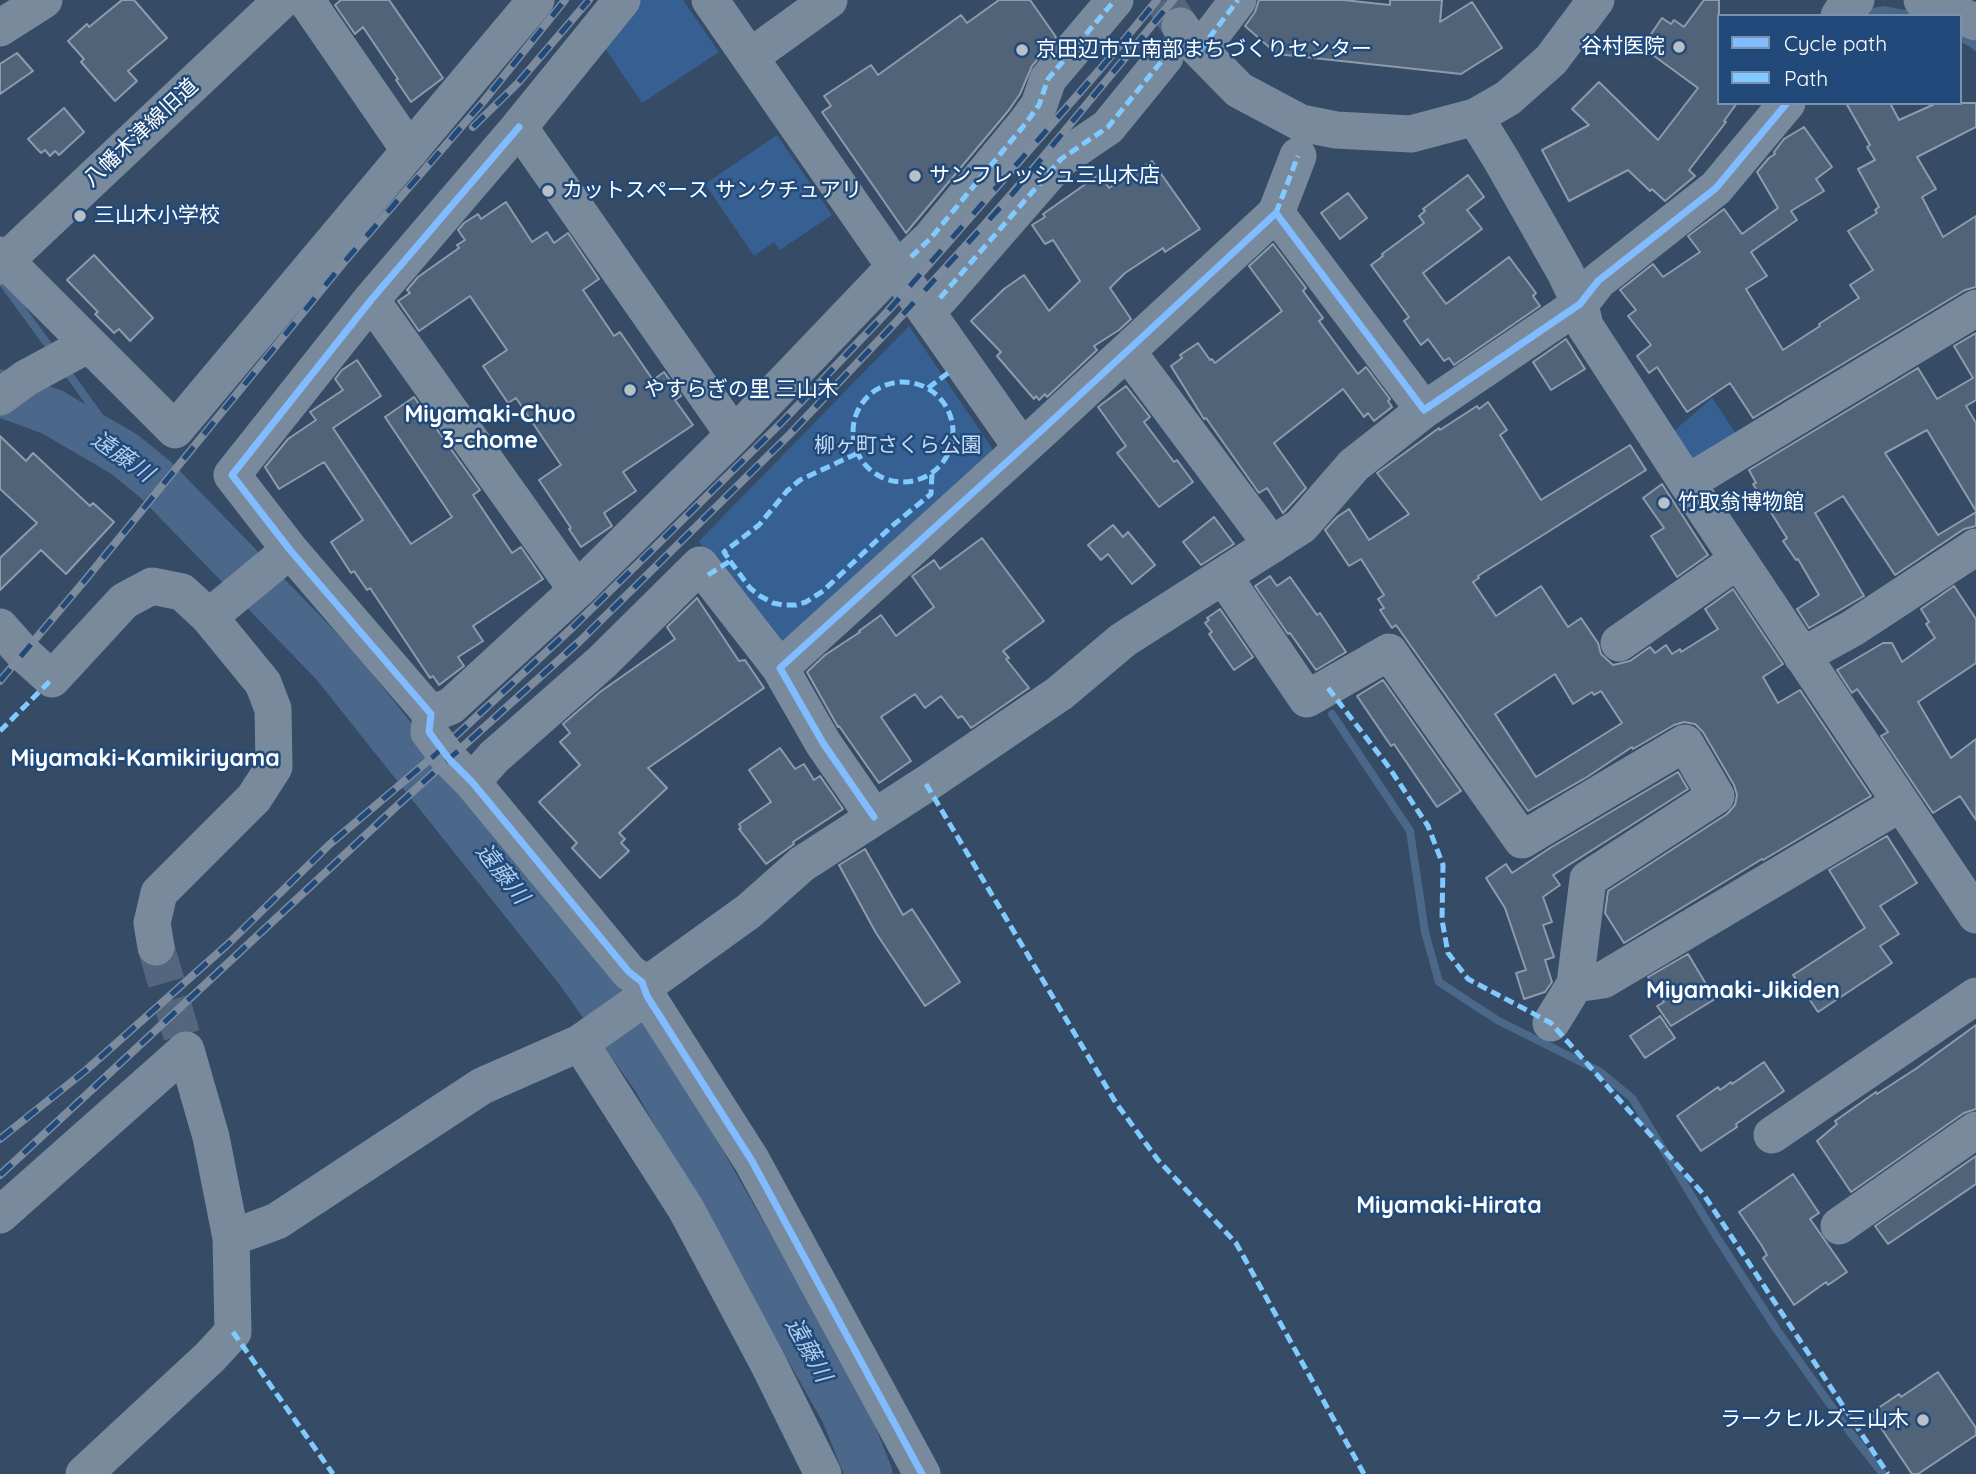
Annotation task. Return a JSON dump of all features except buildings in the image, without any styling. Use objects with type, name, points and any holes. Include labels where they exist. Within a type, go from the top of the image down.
[{"type":"street","points":[[1,26],[44,0]]},
{"type":"street","name":"八幡木津線旧道","points":[[2,260],[282,0]]},
{"type":"street","points":[[306,0],[410,151]]},
{"type":"street","points":[[2,260],[175,430],[536,0]]},
{"type":"street","points":[[622,0],[519,127],[371,300],[232,475],[290,550],[431,714],[429,732],[449,759],[629,972],[642,995],[666,1023],[752,1161],[922,1474]]},
{"type":"street","points":[[710,0],[904,263],[1022,448]]},
{"type":"street","points":[[750,57],[829,0]]},
{"type":"street","points":[[431,714],[451,706],[577,590],[734,435],[884,278],[930,239],[1026,123],[1039,105],[1048,79],[1115,0]]},
{"type":"street","points":[[940,298],[1061,159],[1108,127],[1182,44],[1238,0]]},
{"type":"street","points":[[1182,44],[1239,90],[1303,123],[1336,130],[1411,134],[1475,117],[1508,98],[1551,60],[1596,0]]},
{"type":"street","points":[[1840,14],[1846,5],[1856,0]]},
{"type":"street","points":[[1923,0],[1957,14]]},
{"type":"street","points":[[231,1238],[277,1221],[482,1086],[584,1041],[642,995],[656,978],[748,911],[802,864],[1060,693],[1123,640],[1301,526],[1354,465],[1424,410],[1580,304],[1598,281],[1716,187],[1785,105]]},
{"type":"street","points":[[1475,117],[1565,272],[1580,304],[1585,326],[1976,915]]},
{"type":"street","points":[[519,127],[734,435]]},
{"type":"street","points":[[780,668],[1276,213],[1298,156]]},
{"type":"street","points":[[1276,213],[1424,410]]},
{"type":"street","points":[[371,300],[577,590]]},
{"type":"street","points":[[1687,483],[1976,308]]},
{"type":"street","points":[[13,388],[89,344]]},
{"type":"street","points":[[1127,351],[1272,545]]},
{"type":"street","points":[[1802,656],[1853,628],[1976,547]]},
{"type":"street","points":[[209,617],[290,550]]},
{"type":"street","points":[[1619,643],[1738,560]]},
{"type":"street","points":[[471,782],[494,757],[602,662],[701,565],[780,668],[823,743],[874,817]]},
{"type":"street","points":[[1224,577],[1307,699],[1389,652],[1522,840],[1685,743],[1716,796],[1588,879],[1575,984],[1551,1023]]},
{"type":"street","points":[[0,627],[24,654],[52,679],[124,601],[152,586],[182,592],[209,617],[263,683],[273,709],[274,767],[254,798],[159,893],[152,923],[156,947]]},
{"type":"street","points":[[1575,984],[1603,980],[1901,803]]},
{"type":"street","points":[[1772,1135],[1976,996]]},
{"type":"street","points":[[584,1041],[686,1209],[768,1363],[823,1474]]},
{"type":"street","points":[[0,1215],[186,1050],[211,1137],[231,1238],[233,1332],[210,1357],[84,1474]]},
{"type":"street","points":[[1839,1226],[1976,1130]]},
{"type":"green space","points":[[637,0],[683,0],[719,52],[642,103],[601,42]]},
{"type":"green space","points":[[777,135],[832,215],[780,250],[774,242],[754,256],[705,184]]},
{"type":"green space","name":"柳ヶ町さくら公園","points":[[909,326],[992,448],[990,464],[789,651],[770,649],[699,541]]},
{"type":"green space","points":[[1712,398],[1741,441],[1690,472],[1668,436]]},
{"type":"waterway","points":[[1867,14],[1883,10],[1904,14]]},
{"type":"waterway","points":[[1962,38],[1976,47]]},
{"type":"waterway","points":[[0,279],[54,353]]},
{"type":"waterway","points":[[63,366],[130,459]]},
{"type":"waterway","name":"遠藤川","points":[[0,393],[52,412],[124,454],[156,480],[335,665],[578,970],[655,1078],[844,1412],[869,1474]]},
{"type":"waterway","points":[[1332,714],[1410,831],[1425,932],[1439,982],[1497,1020],[1599,1071],[1632,1098],[1777,1330],[1883,1474]]},
{"type":"tunnel","points":[[1163,0],[1180,26]]},
{"type":"tunnel","points":[[156,947],[186,1050]]},
{"type":"railway","points":[[0,681],[345,261],[483,102],[565,0]]},
{"type":"railway","points":[[473,127],[518,83],[589,0]]},
{"type":"railway","points":[[0,1139],[85,1071],[227,945],[330,844],[435,755],[573,627],[782,422],[888,311],[1102,67],[1157,0]]},
{"type":"railway","points":[[0,1175],[399,804],[580,641],[790,434],[1009,198],[1173,0]]},
{"type":"marked path","points":[[911,257],[930,239],[1026,123],[1039,105],[1048,79],[1115,0]]},
{"type":"marked path","points":[[1200,50],[1238,0]]},
{"type":"marked path","points":[[940,298],[1061,159],[1108,127],[1165,57]]},
{"type":"marked path","points":[[1276,213],[1298,156]]},
{"type":"marked path","points":[[928,388],[948,373]]},
{"type":"marked path","points":[[903,382],[922,386],[939,396],[949,413],[953,432],[949,451],[939,468],[922,478],[903,482],[884,478],[867,468],[857,451],[853,432],[857,413],[867,396],[884,386],[903,382]]},
{"type":"marked path","points":[[708,575],[730,561],[724,552],[759,525],[787,491],[800,480],[858,453]]},
{"type":"marked path","points":[[730,561],[750,588],[760,596],[783,605],[806,602],[823,591],[892,526],[931,494],[932,473]]},
{"type":"marked path","points":[[0,731],[52,679]]},
{"type":"marked path","points":[[1328,688],[1388,766],[1428,826],[1443,865],[1442,920],[1448,953],[1468,979],[1551,1023],[1704,1195],[1888,1474]]},
{"type":"marked path","points":[[926,784],[1116,1103],[1158,1160],[1236,1243],[1364,1474]]},
{"type":"marked path","points":[[233,1332],[333,1474]]},
{"type":"cycle path","points":[[874,817],[823,743],[780,668],[1276,213],[1424,410],[1580,304],[1598,281],[1716,188],[1785,105]]},
{"type":"cycle path","points":[[519,127],[371,300],[232,475],[290,550],[431,714],[429,732],[449,759],[472,782],[629,972],[642,982],[647,996],[752,1161],[922,1474]]},
{"type":"place","name":"谷村医院","points":[[1679,47]]},
{"type":"place","name":"京田辺市立南部まちづくりセンター","points":[[1022,50]]},
{"type":"place","name":"サンフレッシュ三山木店","points":[[915,176]]},
{"type":"place","name":"カットスペース サンクチュアリ","points":[[548,191]]},
{"type":"place","name":"三山木小学校","points":[[80,216]]},
{"type":"place","name":"やすらぎの里 三山木","points":[[630,390]]},
{"type":"place","name":"竹取翁博物館","points":[[1664,503]]},
{"type":"place","name":"ラークヒルズ三山木","points":[[1923,1420]]},
{"type":"district","name":"Miyamaki-Chuo 3-chome","points":[[490,428]]},
{"type":"district","name":"Miyamaki-Kamikiriyama","points":[[145,759]]},
{"type":"district","name":"Miyamaki-Jikiden","points":[[1743,991]]},
{"type":"district","name":"Miyamaki-Hirata","points":[[1449,1206]]}]
